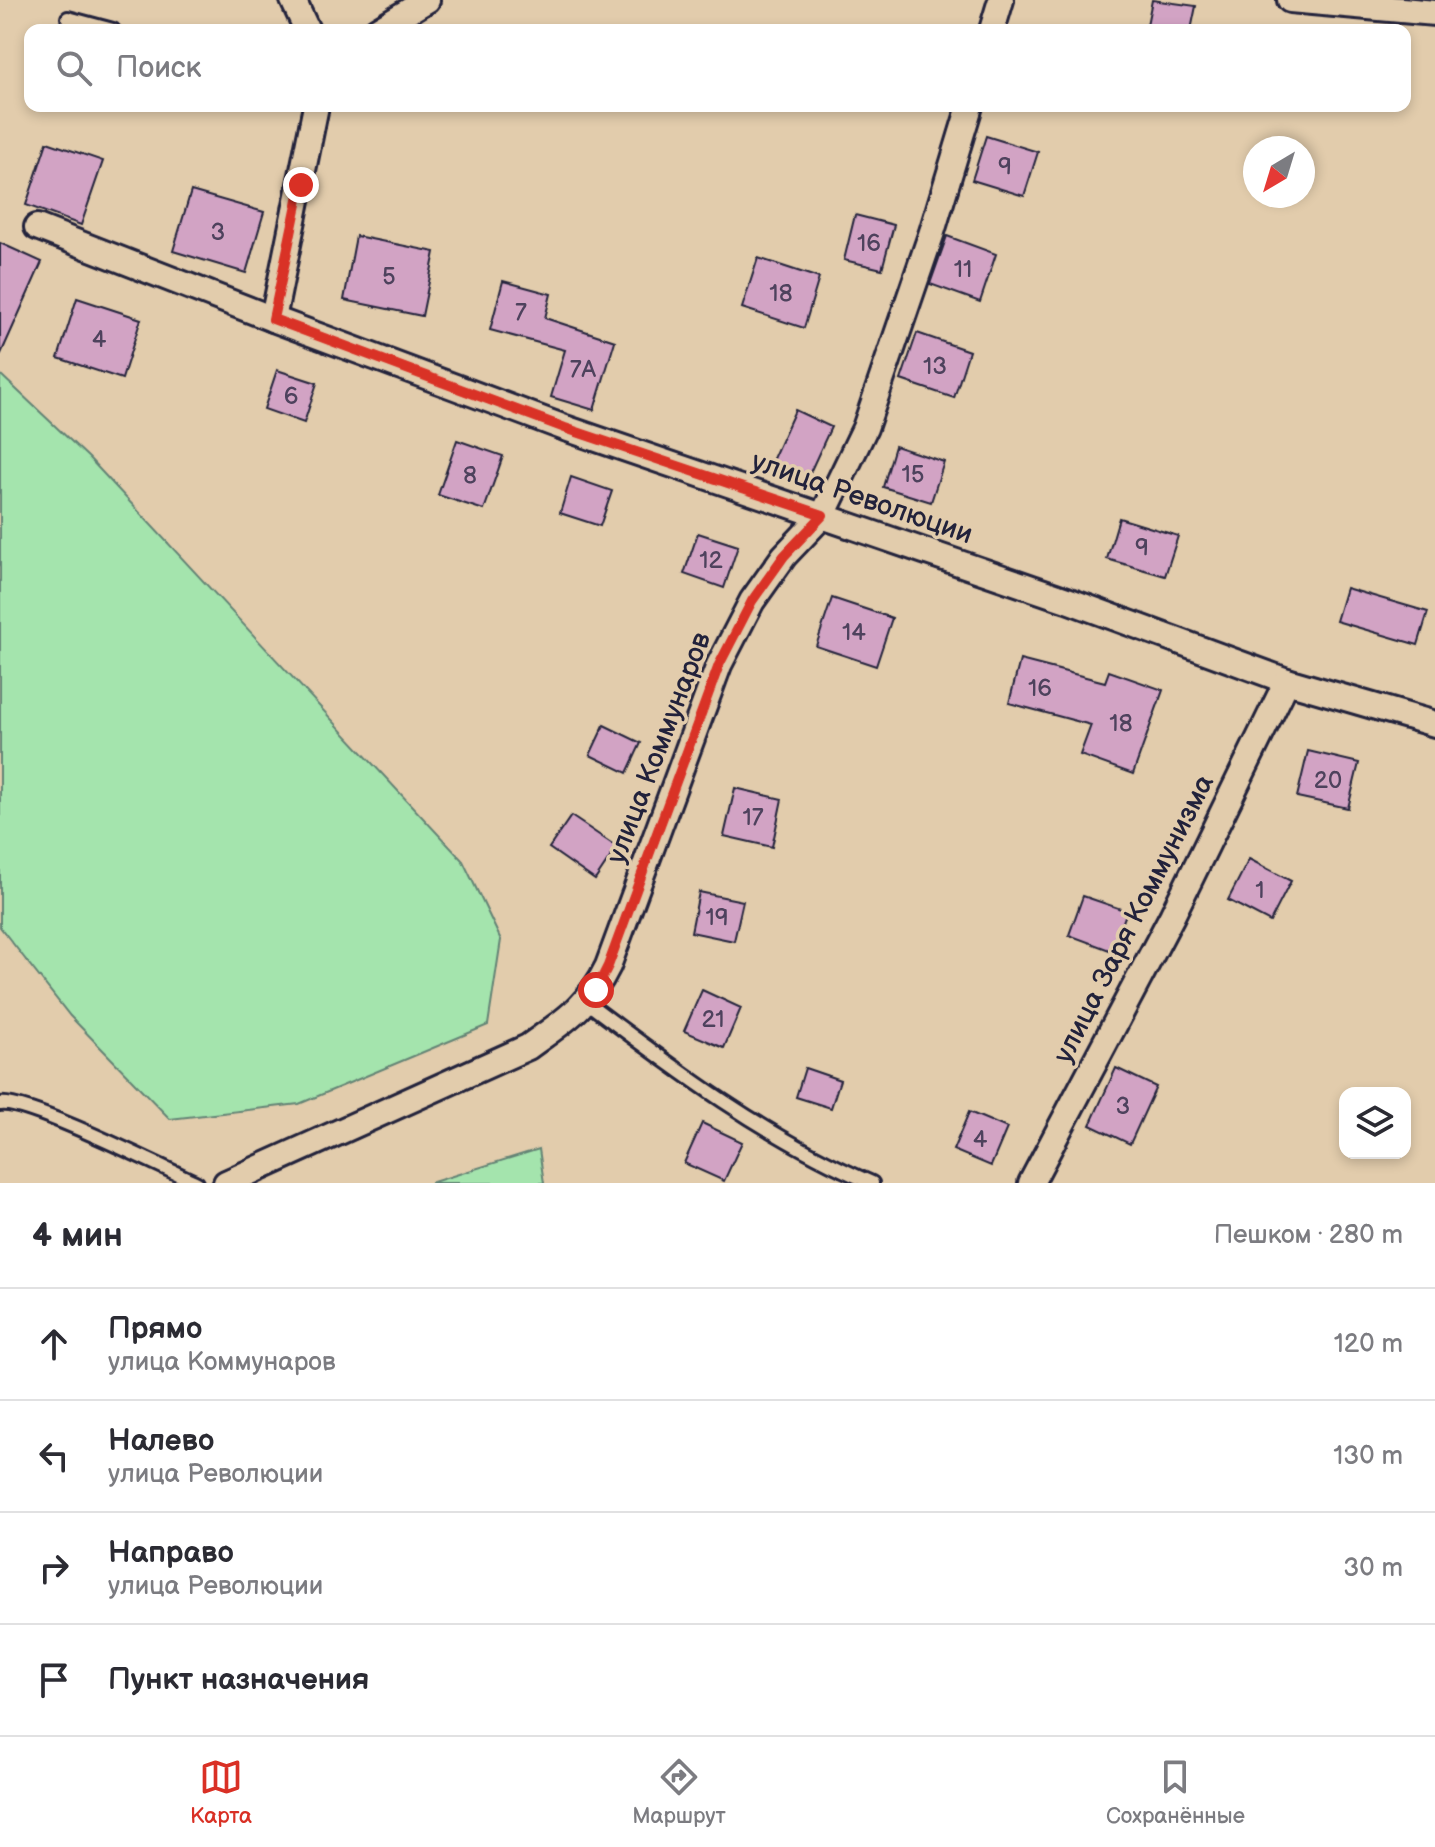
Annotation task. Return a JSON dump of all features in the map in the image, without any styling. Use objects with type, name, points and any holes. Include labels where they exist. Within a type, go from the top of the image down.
[{"type":"street","points":[[293,0],[304,24]]},
{"type":"street","points":[[387,24],[427,0]]},
{"type":"street","points":[[994,24],[1001,0]]},
{"type":"street","points":[[1290,0],[1435,13]]},
{"type":"street","points":[[273,319],[315,112]]},
{"type":"street","name":"улица Коммунаров","points":[[226,1183],[528,1047],[572,1015],[596,990],[608,966],[719,665],[752,601],[784,556],[823,515],[865,428],[932,232],[968,112]]},
{"type":"street","name":"улица Революции","points":[[37,227],[565,428],[1067,600],[1287,681],[1435,724]]},
{"type":"street","name":"улица Заря Коммунизма","points":[[1031,1183],[1172,916],[1287,681]]},
{"type":"lane","points":[[68,18],[90,24]]},
{"type":"lane","points":[[585,1001],[746,1115],[825,1163],[872,1183]]},
{"type":"lane","points":[[0,1104],[7,1102],[44,1114],[197,1183]]},
{"type":"green space","points":[[0,374],[89,458],[463,861],[501,940],[488,1025],[299,1104],[170,1119],[70,1016],[0,927]]},
{"type":"green space","points":[[539,1149],[544,1183],[430,1183]]},
{"type":"building","points":[[1152,0],[1196,6],[1192,24],[1147,24]]},
{"type":"building","points":[[986,136],[1038,152],[1024,196],[972,180]]},
{"type":"building","points":[[47,142],[103,161],[81,225],[26,205]]},
{"type":"building","points":[[191,191],[264,212],[246,273],[173,251]]},
{"type":"building","points":[[855,215],[894,225],[882,269],[844,260]]},
{"type":"building","points":[[356,236],[435,252],[422,316],[344,300]]},
{"type":"building","points":[[947,236],[996,254],[980,302],[930,284]]},
{"type":"building","points":[[0,243],[42,262],[0,356]]},
{"type":"building","points":[[758,258],[819,278],[804,328],[742,308]]},
{"type":"building","points":[[503,281],[551,294],[545,318],[615,341],[594,410],[551,397],[565,350],[490,330]]},
{"type":"building","points":[[77,298],[141,319],[122,379],[58,358]]},
{"type":"building","points":[[917,333],[969,351],[954,398],[901,380]]},
{"type":"building","points":[[277,370],[317,383],[304,423],[264,409]]},
{"type":"building","points":[[795,410],[831,427],[807,479],[771,463]]},
{"type":"building","points":[[457,440],[503,456],[484,510],[438,495]]},
{"type":"building","points":[[895,446],[944,462],[931,502],[883,487]]},
{"type":"building","points":[[571,477],[612,491],[600,526],[560,513]]},
{"type":"building","points":[[1119,518],[1178,536],[1165,576],[1107,559]]},
{"type":"building","points":[[698,533],[738,546],[724,588],[684,574]]},
{"type":"building","points":[[1346,588],[1428,612],[1418,645],[1336,621]]},
{"type":"building","points":[[832,598],[892,618],[876,666],[816,646]]},
{"type":"building","points":[[1020,660],[1105,682],[1109,671],[1163,690],[1133,774],[1080,755],[1091,725],[1009,703]]},
{"type":"building","points":[[604,725],[641,743],[627,773],[590,755]]},
{"type":"building","points":[[1308,751],[1359,763],[1348,808],[1297,797]]},
{"type":"building","points":[[735,788],[782,799],[772,847],[724,836]]},
{"type":"building","points":[[571,816],[617,847],[595,880],[549,848]]},
{"type":"building","points":[[1249,859],[1291,881],[1270,922],[1228,900]]},
{"type":"building","points":[[699,892],[743,901],[734,941],[691,932]]},
{"type":"building","points":[[1083,896],[1127,911],[1112,951],[1069,935]]},
{"type":"building","points":[[702,990],[741,1008],[724,1048],[684,1031]]},
{"type":"building","points":[[805,1068],[840,1080],[831,1108],[796,1097]]},
{"type":"building","points":[[1116,1068],[1156,1087],[1130,1144],[1090,1125]]},
{"type":"building","points":[[969,1112],[1007,1128],[991,1166],[953,1150]]},
{"type":"building","points":[[702,1123],[742,1142],[724,1181],[684,1163]]},
{"type":"route","points":[[301,185],[273,319],[565,428],[823,515],[784,556],[752,601],[719,665],[608,966],[596,990]]}]
